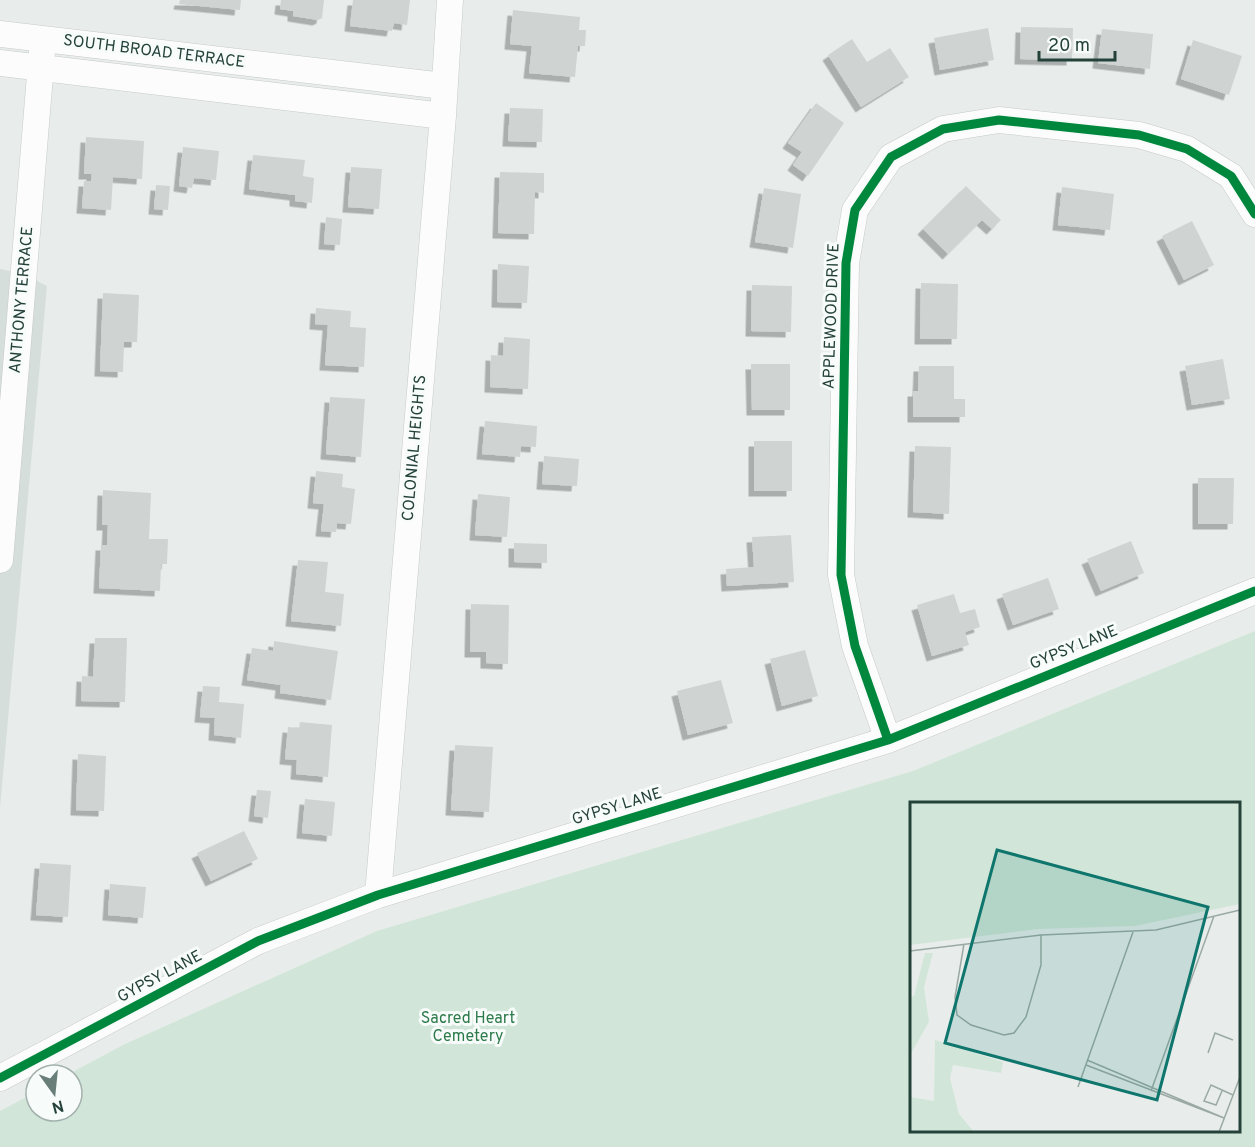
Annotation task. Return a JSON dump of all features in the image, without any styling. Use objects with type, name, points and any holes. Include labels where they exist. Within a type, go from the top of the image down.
[{"type":"street","name":"COLONIAL HEIGHTS","points":[[378,895],[443,116],[450,0]]},
{"type":"street","name":"SOUTH BROAD TERRACE","points":[[0,34],[444,86]]},
{"type":"street","name":"ANTHONY TERRACE","points":[[0,560],[43,39]]},
{"type":"street","name":"SOUTH BROAD TERRACE","points":[[0,63],[443,116]]},
{"type":"street","points":[[307,100],[308,70]]},
{"type":"street","name":"APPLEWOOD DRIVE","points":[[888,740],[855,646],[842,576],[846,263],[855,210],[891,157],[943,129],[999,120],[1139,135],[1187,149],[1231,176],[1255,214]]},
{"type":"street","name":"GYPSY LANE","points":[[0,1078],[258,941],[378,895],[888,740],[1255,591]]},
{"type":"shaded area","points":[[0,269],[24,274],[47,286],[0,808]]},
{"type":"green space","name":"Sacred Heart Cemetery","points":[[1255,631],[1255,1147],[0,1147],[0,1111],[24,1098],[24,1123],[84,1123],[84,1066],[123,1045],[377,931],[913,771]]},
{"type":"building","points":[[180,0],[241,0],[240,10],[179,4]]},
{"type":"building","points":[[281,0],[324,0],[322,18],[318,20],[293,16],[293,11],[280,9]]},
{"type":"building","points":[[353,0],[410,0],[407,25],[394,23],[392,31],[350,26]]},
{"type":"building","points":[[513,10],[580,17],[579,30],[586,30],[585,46],[578,46],[575,77],[529,73],[532,46],[510,44]]},
{"type":"building","points":[[1021,27],[1073,28],[1072,60],[1020,59]]},
{"type":"building","points":[[988,28],[994,60],[940,70],[934,38]]},
{"type":"building","points":[[1102,29],[1153,34],[1150,69],[1098,63]]},
{"type":"building","points":[[852,39],[867,62],[890,48],[909,77],[861,107],[828,55]]},
{"type":"building","points":[[1193,40],[1242,56],[1229,95],[1181,79]]},
{"type":"building","points":[[816,103],[844,123],[808,176],[793,165],[802,152],[788,143]]},
{"type":"building","points":[[510,108],[543,109],[542,142],[508,141]]},
{"type":"building","points":[[86,137],[144,141],[142,179],[113,177],[111,210],[82,208],[84,181],[91,181],[92,174],[84,174]]},
{"type":"building","points":[[183,147],[219,151],[216,180],[194,178],[192,188],[179,186]]},
{"type":"building","points":[[253,155],[305,160],[303,176],[314,178],[312,203],[295,201],[295,195],[249,189]]},
{"type":"building","points":[[351,167],[382,169],[379,209],[348,207]]},
{"type":"building","points":[[500,172],[544,173],[544,193],[535,192],[534,234],[498,233]]},
{"type":"building","points":[[156,185],[170,186],[168,210],[154,209]]},
{"type":"building","points":[[966,186],[1001,220],[992,229],[982,220],[948,254],[923,229]]},
{"type":"building","points":[[1062,187],[1114,194],[1110,230],[1058,225]]},
{"type":"building","points":[[764,188],[801,194],[793,248],[755,242]]},
{"type":"building","points":[[326,217],[342,219],[340,245],[324,244]]},
{"type":"building","points":[[1192,221],[1214,265],[1184,280],[1162,236]]},
{"type":"building","points":[[498,264],[529,266],[527,303],[497,302]]},
{"type":"building","points":[[921,283],[958,284],[957,339],[920,339]]},
{"type":"building","points":[[752,285],[792,286],[791,332],[751,331]]},
{"type":"building","points":[[103,293],[139,295],[137,342],[124,342],[123,372],[100,371]]},
{"type":"building","points":[[316,308],[351,311],[350,327],[366,328],[364,367],[325,365],[328,325],[315,324]]},
{"type":"building","points":[[504,337],[530,339],[528,389],[490,387],[491,355],[503,356]]},
{"type":"building","points":[[1223,359],[1230,399],[1192,405],[1185,366]]},
{"type":"building","points":[[751,364],[790,364],[790,410],[752,410]]},
{"type":"building","points":[[919,366],[954,366],[954,399],[965,399],[965,417],[913,417],[913,391],[918,391]]},
{"type":"building","points":[[330,397],[365,399],[361,457],[326,454]]},
{"type":"building","points":[[485,421],[537,426],[536,447],[521,446],[520,457],[482,454]]},
{"type":"building","points":[[754,441],[792,441],[792,491],[754,491]]},
{"type":"building","points":[[915,446],[951,447],[949,514],[913,512]]},
{"type":"building","points":[[544,456],[579,459],[577,486],[542,484]]},
{"type":"building","points":[[316,471],[343,474],[342,487],[355,489],[351,524],[337,523],[336,532],[321,531],[324,504],[313,503]]},
{"type":"building","points":[[1198,478],[1234,478],[1233,524],[1198,524]]},
{"type":"building","points":[[103,490],[151,493],[149,539],[168,539],[167,564],[161,564],[160,591],[99,588],[101,545],[107,545],[108,525],[102,525]]},
{"type":"building","points":[[478,494],[510,497],[507,537],[475,535]]},
{"type":"building","points":[[791,535],[794,582],[727,586],[726,569],[754,567],[752,537]]},
{"type":"building","points":[[1131,541],[1144,573],[1101,591],[1087,559]]},
{"type":"building","points":[[514,543],[547,544],[547,563],[514,562]]},
{"type":"building","points":[[298,560],[328,562],[325,592],[344,594],[341,626],[291,621]]},
{"type":"building","points":[[1048,578],[1059,609],[1013,625],[1002,594]]},
{"type":"building","points":[[954,594],[960,613],[975,609],[980,627],[965,632],[969,645],[932,656],[917,605]]},
{"type":"building","points":[[471,604],[509,605],[508,664],[486,663],[486,652],[470,652]]},
{"type":"building","points":[[95,638],[127,638],[125,702],[81,701],[82,676],[93,677]]},
{"type":"building","points":[[274,641],[338,651],[331,700],[280,693],[281,685],[247,680],[252,648],[273,651]]},
{"type":"building","points":[[805,650],[818,696],[782,706],[770,659]]},
{"type":"building","points":[[721,680],[733,723],[688,735],[677,691]]},
{"type":"building","points":[[203,686],[220,687],[219,702],[244,704],[241,738],[214,735],[215,718],[200,717]]},
{"type":"building","points":[[300,722],[332,725],[328,777],[296,774],[297,760],[285,759],[288,727],[299,728]]},
{"type":"building","points":[[455,745],[493,747],[489,812],[451,810]]},
{"type":"building","points":[[78,754],[106,756],[104,811],[76,810]]},
{"type":"building","points":[[257,790],[271,791],[268,818],[254,816]]},
{"type":"building","points":[[305,799],[335,802],[332,836],[302,833]]},
{"type":"building","points":[[244,831],[258,859],[211,881],[197,853]]},
{"type":"building","points":[[40,863],[71,865],[68,917],[36,915]]},
{"type":"building","points":[[110,884],[146,887],[143,918],[108,915]]},
{"type":"cycle path","points":[[888,740],[855,646],[841,575],[846,263],[855,210],[891,157],[943,129],[999,120],[1139,135],[1187,149],[1231,176],[1255,214]]},
{"type":"cycle path","points":[[0,1078],[258,941],[378,895],[888,740],[1255,591]]}]
